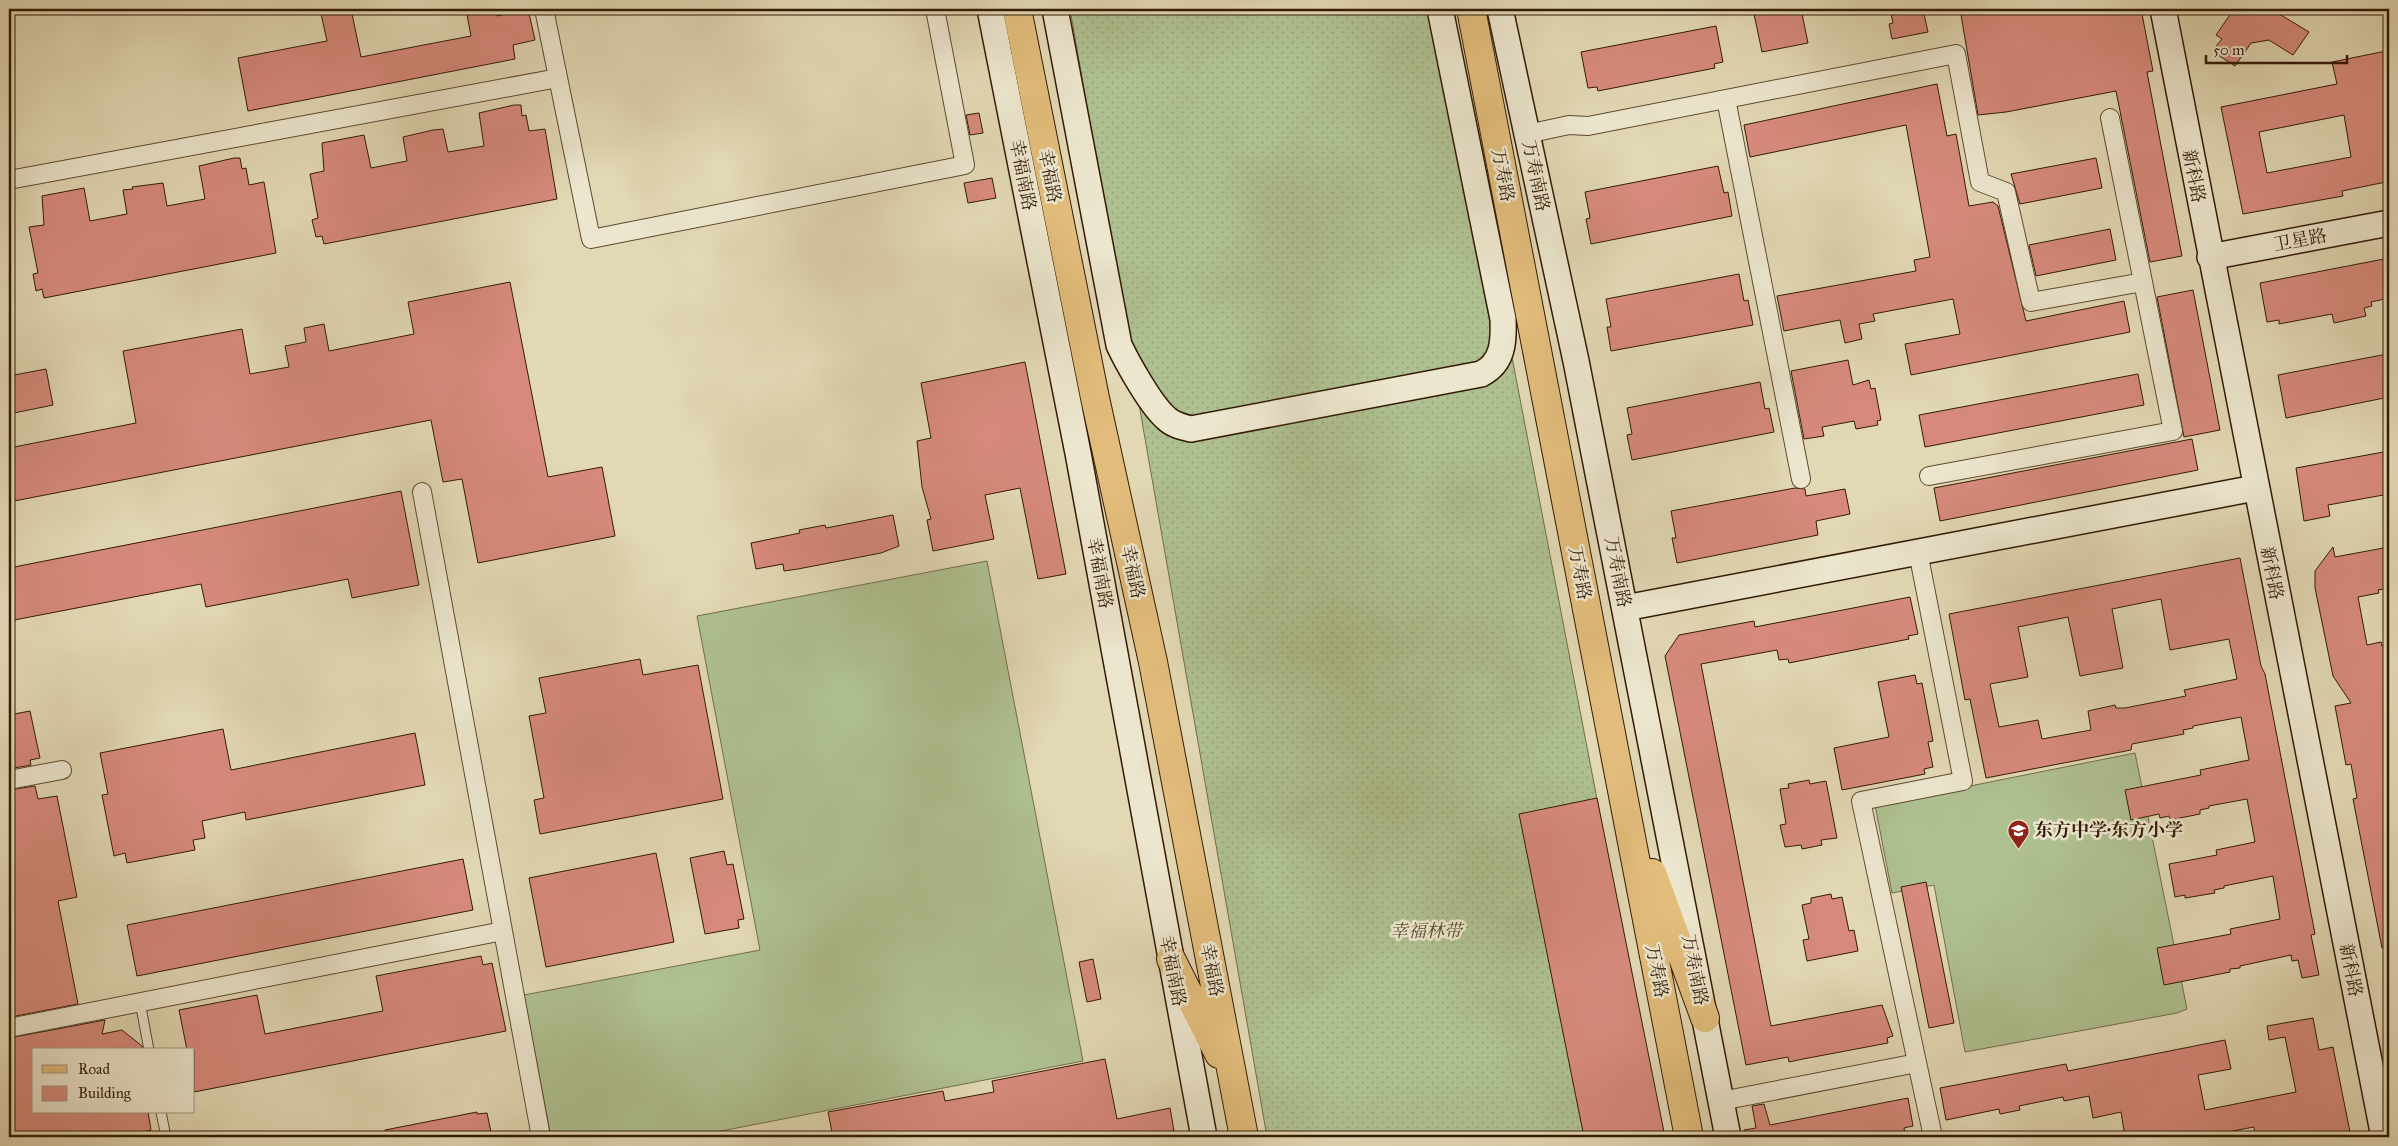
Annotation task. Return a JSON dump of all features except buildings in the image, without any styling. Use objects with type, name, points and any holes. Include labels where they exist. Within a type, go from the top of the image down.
[{"type":"main road","name":"幸福南路","points":[[990,9],[1079,462],[1204,1137]]},
{"type":"main road","name":"幸福路","points":[[1017,9],[1095,398],[1153,662],[1244,1137]]},
{"type":"main road","points":[[1055,9],[1119,345],[1128,364],[1166,418],[1178,426],[1192,429],[1471,376],[1492,369],[1504,340],[1503,319],[1440,9]]},
{"type":"main road","name":"万寿路","points":[[1471,9],[1689,1137]]},
{"type":"main road","name":"万寿南路","points":[[1500,9],[1576,361],[1728,1137]]},
{"type":"main road","name":"新科路","points":[[2163,9],[2255,488],[2384,1137]]},
{"type":"main road","name":"卫星路","points":[[2210,257],[2389,223]]},
{"type":"main road","points":[[1625,608],[2255,488]]},
{"type":"main road","points":[[1624,798],[1705,1018]]},
{"type":"main road","points":[[1171,959],[1234,1084]]},
{"type":"street","points":[[544,9],[591,239],[965,165],[935,9]]},
{"type":"street","points":[[1527,134],[1569,125],[1588,126],[1956,54],[1980,182],[2006,192],[2031,302],[2143,282]]},
{"type":"street","points":[[9,180],[558,78]]},
{"type":"street","points":[[1726,99],[1801,479]]},
{"type":"street","points":[[1929,476],[2173,430],[2110,118]]},
{"type":"street","points":[[422,492],[541,1137]]},
{"type":"street","points":[[1918,552],[1964,781],[1862,801],[1933,1137]]},
{"type":"street","points":[[9,780],[62,770]]},
{"type":"street","points":[[9,1028],[503,931]]},
{"type":"street","points":[[1721,1101],[1917,1063]]},
{"type":"lane","points":[[140,1002],[149,1048]]},
{"type":"lane","points":[[161,1114],[166,1137]]},
{"type":"green space","name":"幸福林带","points":[[1070,9],[1445,9],[1662,1137],[1267,1137]]},
{"type":"green space","points":[[987,561],[1083,1061],[690,1137],[551,1137],[524,995],[760,950],[697,616]]},
{"type":"green space","points":[[2135,753],[2187,1009],[2177,1013],[1965,1052],[1934,885],[1892,893],[1875,805]]},
{"type":"place","name":"东方中学·东方小学","points":[[2019,849]]}]
